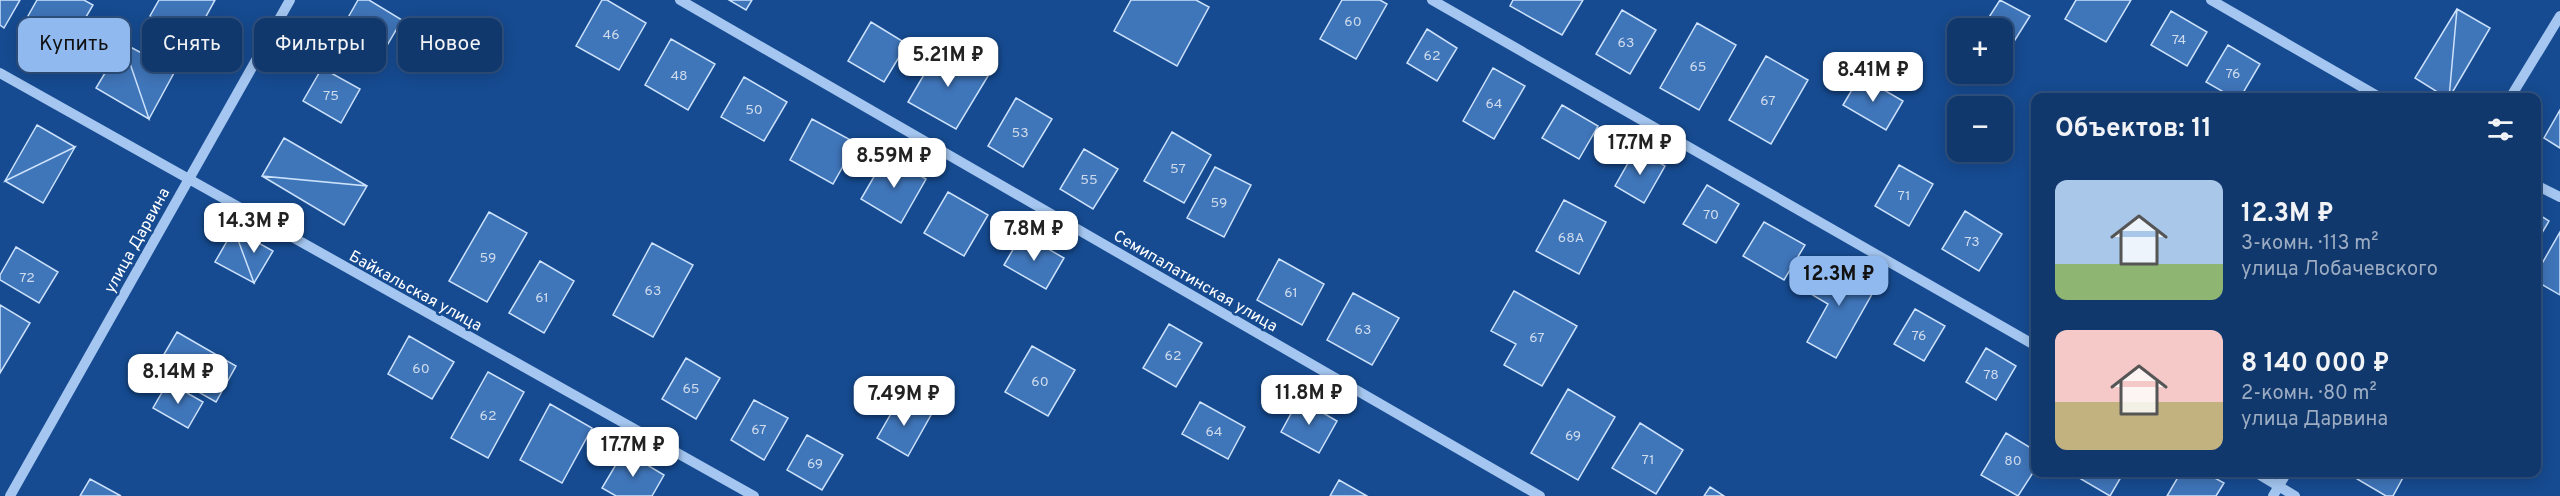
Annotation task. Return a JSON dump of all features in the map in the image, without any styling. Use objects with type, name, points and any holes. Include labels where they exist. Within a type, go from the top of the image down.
[{"type":"street","name":"улица Дарвина","points":[[10,496],[290,0]]},
{"type":"street","name":"Семипалатинская улица","points":[[680,0],[1540,496]]},
{"type":"street","points":[[1432,0],[2031,343]]},
{"type":"street","points":[[2211,0],[2372,93]]},
{"type":"street","points":[[2513,93],[2560,16]]},
{"type":"street","name":"Байкальская улица","points":[[0,73],[754,496]]},
{"type":"street","points":[[2541,188],[2560,198]]},
{"type":"street","points":[[2261,477],[2276,491],[2295,496]]},
{"type":"street","points":[[2276,491],[2284,477]]},
{"type":"building","points":[[0,0],[20,0],[4,28],[0,25]]},
{"type":"building","points":[[37,0],[84,0],[93,5],[85,18],[32,18],[28,16]]},
{"type":"building","points":[[159,0],[215,0],[205,18],[154,18],[150,16]]},
{"type":"building","points":[[358,0],[369,0],[399,18],[398,27],[386,47],[386,18],[348,18]]},
{"type":"building","points":[[602,0],[607,0],[646,23],[619,70],[576,46]]},
{"type":"building","points":[[729,0],[752,0],[746,10]]},
{"type":"building","points":[[1131,0],[1196,0],[1209,7],[1177,66],[1114,31]]},
{"type":"building","points":[[1342,0],[1380,0],[1387,4],[1356,59],[1320,39]]},
{"type":"building","points":[[1513,0],[1583,0],[1562,35],[1510,6]]},
{"type":"building","points":[[2000,0],[2030,16],[2013,43],[2013,18],[1988,18]]},
{"type":"building","points":[[2076,0],[2131,0],[2106,42],[2065,19]]},
{"type":"building","points":[[2457,9],[2490,28],[2452,93],[2449,93]]},
{"type":"building","points":[[2457,9],[2449,93],[2439,93],[2415,78]]},
{"type":"building","points":[[1622,10],[1656,30],[1630,74],[1596,54]]},
{"type":"building","points":[[2171,11],[2207,32],[2187,66],[2151,45]]},
{"type":"building","points":[[871,22],[907,44],[884,82],[848,61]]},
{"type":"building","points":[[1697,23],[1736,45],[1699,110],[1660,88]]},
{"type":"building","points":[[1427,29],[1457,48],[1437,81],[1407,63]]},
{"type":"building","points":[[671,39],[715,64],[688,110],[645,85]]},
{"type":"building","points":[[2228,45],[2260,64],[2243,93],[2225,93],[2206,82]]},
{"type":"building","points":[[130,47],[142,53],[142,72],[174,72],[149,119],[130,63]]},
{"type":"building","points":[[940,47],[988,76],[956,129],[908,102]]},
{"type":"building","points":[[1766,56],[1808,80],[1771,144],[1729,120]]},
{"type":"building","points":[[130,63],[149,119],[96,88],[106,72],[130,72]]},
{"type":"building","points":[[1493,68],[1525,86],[1494,139],[1463,121]]},
{"type":"building","points":[[320,72],[329,72],[360,89],[341,123],[303,101]]},
{"type":"building","points":[[1860,76],[1903,101],[1886,130],[1843,105]]},
{"type":"building","points":[[744,77],[787,102],[764,141],[721,117]]},
{"type":"building","points":[[1016,98],[1052,119],[1023,167],[988,146]]},
{"type":"building","points":[[1562,105],[1598,126],[1579,159],[1542,138]]},
{"type":"building","points":[[2560,110],[2560,148],[2544,138]]},
{"type":"building","points":[[812,119],[856,143],[833,184],[790,160]]},
{"type":"building","points":[[37,125],[75,147],[5,181]]},
{"type":"building","points":[[1172,132],[1211,155],[1184,203],[1144,181]]},
{"type":"building","points":[[284,138],[367,186],[262,176]]},
{"type":"building","points":[[75,147],[43,203],[5,181]]},
{"type":"building","points":[[1084,149],[1118,169],[1093,209],[1060,189]]},
{"type":"building","points":[[1636,149],[1665,166],[1644,203],[1615,186]]},
{"type":"building","points":[[886,156],[926,179],[901,223],[861,199]]},
{"type":"building","points":[[1899,165],[1933,184],[1909,226],[1875,206]]},
{"type":"building","points":[[1215,167],[1251,185],[1224,237],[1187,218]]},
{"type":"building","points":[[262,176],[367,186],[344,225]]},
{"type":"building","points":[[1707,185],[1739,204],[1716,243],[1683,224]]},
{"type":"building","points":[[948,192],[988,215],[964,256],[924,233]]},
{"type":"building","points":[[1564,200],[1606,222],[1579,274],[1536,251]]},
{"type":"building","points":[[1965,211],[2002,234],[1979,271],[1942,249]]},
{"type":"building","points":[[489,212],[527,233],[487,302],[449,281]]},
{"type":"building","points":[[2541,216],[2549,221],[2541,235]]},
{"type":"building","points":[[1764,222],[1805,245],[1784,280],[1743,256]]},
{"type":"building","points":[[234,229],[273,251],[254,283]]},
{"type":"building","points":[[234,229],[254,283],[215,262]]},
{"type":"building","points":[[2560,232],[2560,295],[2541,284],[2541,265]]},
{"type":"building","points":[[1022,234],[1064,258],[1046,289],[1004,265]]},
{"type":"building","points":[[652,243],[693,265],[653,337],[613,315]]},
{"type":"building","points":[[16,247],[58,272],[39,303],[0,280],[0,275]]},
{"type":"building","points":[[1279,259],[1324,284],[1302,325],[1257,300]]},
{"type":"building","points":[[540,261],[574,281],[544,333],[509,313]]},
{"type":"building","points":[[1830,261],[1876,287],[1836,358],[1807,342],[1828,304],[1811,294]]},
{"type":"building","points":[[1514,291],[1577,326],[1542,386],[1504,365],[1516,344],[1491,331]]},
{"type":"building","points":[[1353,293],[1399,318],[1372,365],[1327,340]]},
{"type":"building","points":[[0,305],[30,323],[0,373]]},
{"type":"building","points":[[1915,309],[1945,326],[1924,361],[1894,344]]},
{"type":"building","points":[[1169,324],[1202,343],[1176,387],[1143,368]]},
{"type":"building","points":[[177,332],[236,366],[216,402],[156,368]]},
{"type":"building","points":[[409,336],[454,362],[432,399],[388,374]]},
{"type":"building","points":[[1032,346],[1075,370],[1048,416],[1005,392]]},
{"type":"building","points":[[1986,348],[2016,366],[1996,400],[1966,382]]},
{"type":"building","points":[[686,358],[720,378],[696,419],[662,399]]},
{"type":"building","points":[[488,372],[524,392],[488,458],[451,438]]},
{"type":"building","points":[[168,382],[203,402],[188,428],[153,408]]},
{"type":"building","points":[[1568,389],[1615,417],[1578,480],[1531,453]]},
{"type":"building","points":[[900,398],[931,415],[908,456],[877,438]]},
{"type":"building","points":[[1299,399],[1337,421],[1319,453],[1281,432]]},
{"type":"building","points":[[754,400],[788,418],[764,460],[731,440]]},
{"type":"building","points":[[1200,402],[1245,427],[1228,459],[1182,434]]},
{"type":"building","points":[[550,404],[592,428],[562,483],[520,460]]},
{"type":"building","points":[[1640,423],[1683,450],[1656,494],[1612,468]]},
{"type":"building","points":[[2006,433],[2031,448],[2031,476],[2018,496],[1981,475]]},
{"type":"building","points":[[807,435],[843,455],[822,490],[787,470]]},
{"type":"building","points":[[624,451],[664,475],[652,496],[616,496],[602,488]]},
{"type":"building","points":[[2078,477],[2121,477],[2110,496]]},
{"type":"building","points":[[2178,477],[2213,477],[2224,483],[2216,496],[2167,496]]},
{"type":"building","points":[[2354,477],[2403,477],[2393,496],[2386,496]]},
{"type":"building","points":[[90,479],[121,496],[80,496]]},
{"type":"building","points":[[1339,480],[1367,496],[1330,496]]},
{"type":"building","points":[[1710,487],[1724,496],[1704,496]]}]
